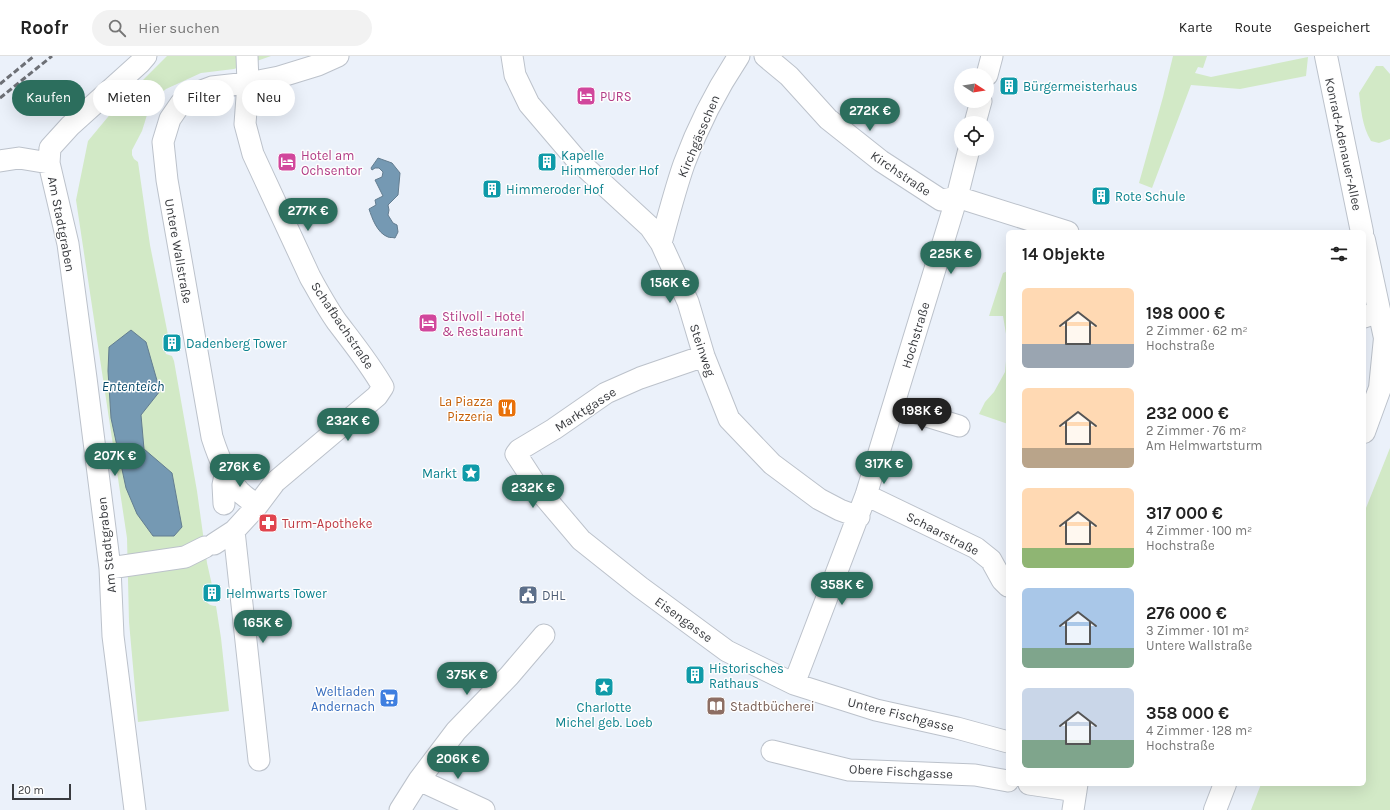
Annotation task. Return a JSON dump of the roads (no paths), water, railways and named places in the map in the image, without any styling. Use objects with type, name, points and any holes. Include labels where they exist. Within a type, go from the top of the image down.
[{"type":"street","points":[[0,161],[19,158],[49,163],[50,148],[70,126],[124,79],[146,56]]},
{"type":"street","name":"Schafbachstraße","points":[[247,56],[248,80]]},
{"type":"street","name":"Untere Wallstraße","points":[[261,80],[318,65],[338,56]]},
{"type":"street","name":"Steinweg","points":[[512,56],[515,75],[529,104],[575,158],[650,227],[661,243],[688,302],[704,356],[729,419],[772,464],[819,499],[840,510],[859,517]]},
{"type":"street","name":"Kirchgässchen","points":[[661,243],[689,152],[700,126],[724,79],[740,56]]},
{"type":"street","name":"Kirchstraße","points":[[765,56],[789,76],[828,119],[881,161],[941,200],[957,197],[1062,230]]},
{"type":"street","points":[[989,68],[992,56]]},
{"type":"street","name":"Konrad-Adenauer-Allee","points":[[1326,56],[1362,230]]},
{"type":"street","name":"Untere Wallstraße","points":[[242,84],[212,87],[196,93],[181,103],[170,119],[163,142],[167,180],[209,424],[218,456],[226,470],[240,492],[257,506]]},
{"type":"street","name":"Schafbachstraße","points":[[246,116],[245,124],[252,154],[320,296],[377,376],[383,387],[377,396],[275,482],[257,506]]},
{"type":"street","name":"Hochstraße","points":[[794,684],[859,517],[957,197],[967,156]]},
{"type":"street","name":"Am Stadtgraben","points":[[49,163],[68,244],[110,568],[113,636],[135,810]]},
{"type":"street","points":[[1366,259],[1372,315],[1386,338],[1380,388],[1366,426]]},
{"type":"street","name":"Marktgasse","points":[[581,540],[542,494],[516,454],[519,450],[554,430],[606,393],[640,378],[704,356]]},
{"type":"street","points":[[894,406],[959,426]]},
{"type":"street","points":[[224,504],[223,484],[226,470]]},
{"type":"street","name":"Schaarstraße","points":[[866,495],[976,548],[991,560],[1002,580],[1006,584]]},
{"type":"street","points":[[110,568],[185,557],[234,531],[257,506]]},
{"type":"street","points":[[234,531],[235,568],[259,760]]},
{"type":"street","name":"Eisengasse","points":[[581,540],[640,587],[727,651],[794,684]]},
{"type":"street","points":[[400,810],[419,780],[456,731],[509,676],[544,635]]},
{"type":"street","name":"Untere Fischgasse","points":[[794,684],[876,710],[957,728],[1006,741]]},
{"type":"street","name":"Obere Fischgasse","points":[[772,751],[849,770],[975,775],[1006,781]]},
{"type":"street","points":[[419,780],[484,810]]},
{"type":"street","points":[[1037,786],[1075,795]]},
{"type":"street","points":[[1215,810],[1224,786]]},
{"type":"water","points":[[378,158],[392,163],[400,173],[398,195],[388,205],[388,215],[393,223],[397,225],[398,232],[395,238],[388,237],[381,232],[369,209],[376,205],[375,200],[383,196],[375,180],[382,177],[383,172],[379,168],[372,170],[371,168]]},
{"type":"water","name":"Ententeich","points":[[131,330],[146,342],[160,391],[141,415],[144,449],[172,473],[182,527],[174,536],[153,536],[137,514],[126,488],[111,418],[108,371],[109,347]]},
{"type":"railway","points":[[0,84],[34,56]]},
{"type":"railway","points":[[0,98],[52,56]]},
{"type":"place","name":"Bürgermeisterhaus","points":[[1009,86]]},
{"type":"place","name":"PURS","points":[[586,96]]},
{"type":"place","name":"Hotel am Ochsentor","points":[[287,162]]},
{"type":"place","name":"Kapelle Himmeroder Hof","points":[[547,162]]},
{"type":"place","name":"Himmeroder Hof","points":[[492,189]]},
{"type":"place","name":"Rote Schule","points":[[1101,196]]},
{"type":"place","name":"Stilvoll - Hotel & Restaurant","points":[[428,323]]},
{"type":"place","name":"Dadenberg Tower","points":[[172,343]]},
{"type":"place","name":"La Piazza Pizzeria","points":[[507,408]]},
{"type":"place","name":"Markt","points":[[471,473]]},
{"type":"place","name":"Turm-Apotheke","points":[[268,523]]},
{"type":"place","name":"Helmwarts Tower","points":[[212,593]]},
{"type":"place","name":"DHL","points":[[528,595]]},
{"type":"place","name":"Historisches Rathaus","points":[[695,675]]},
{"type":"place","name":"Charlotte Michel geb. Loeb","points":[[604,687]]},
{"type":"place","name":"Weltladen Andernach","points":[[389,698]]},
{"type":"place","name":"Stadtbücherei","points":[[716,706]]}]
